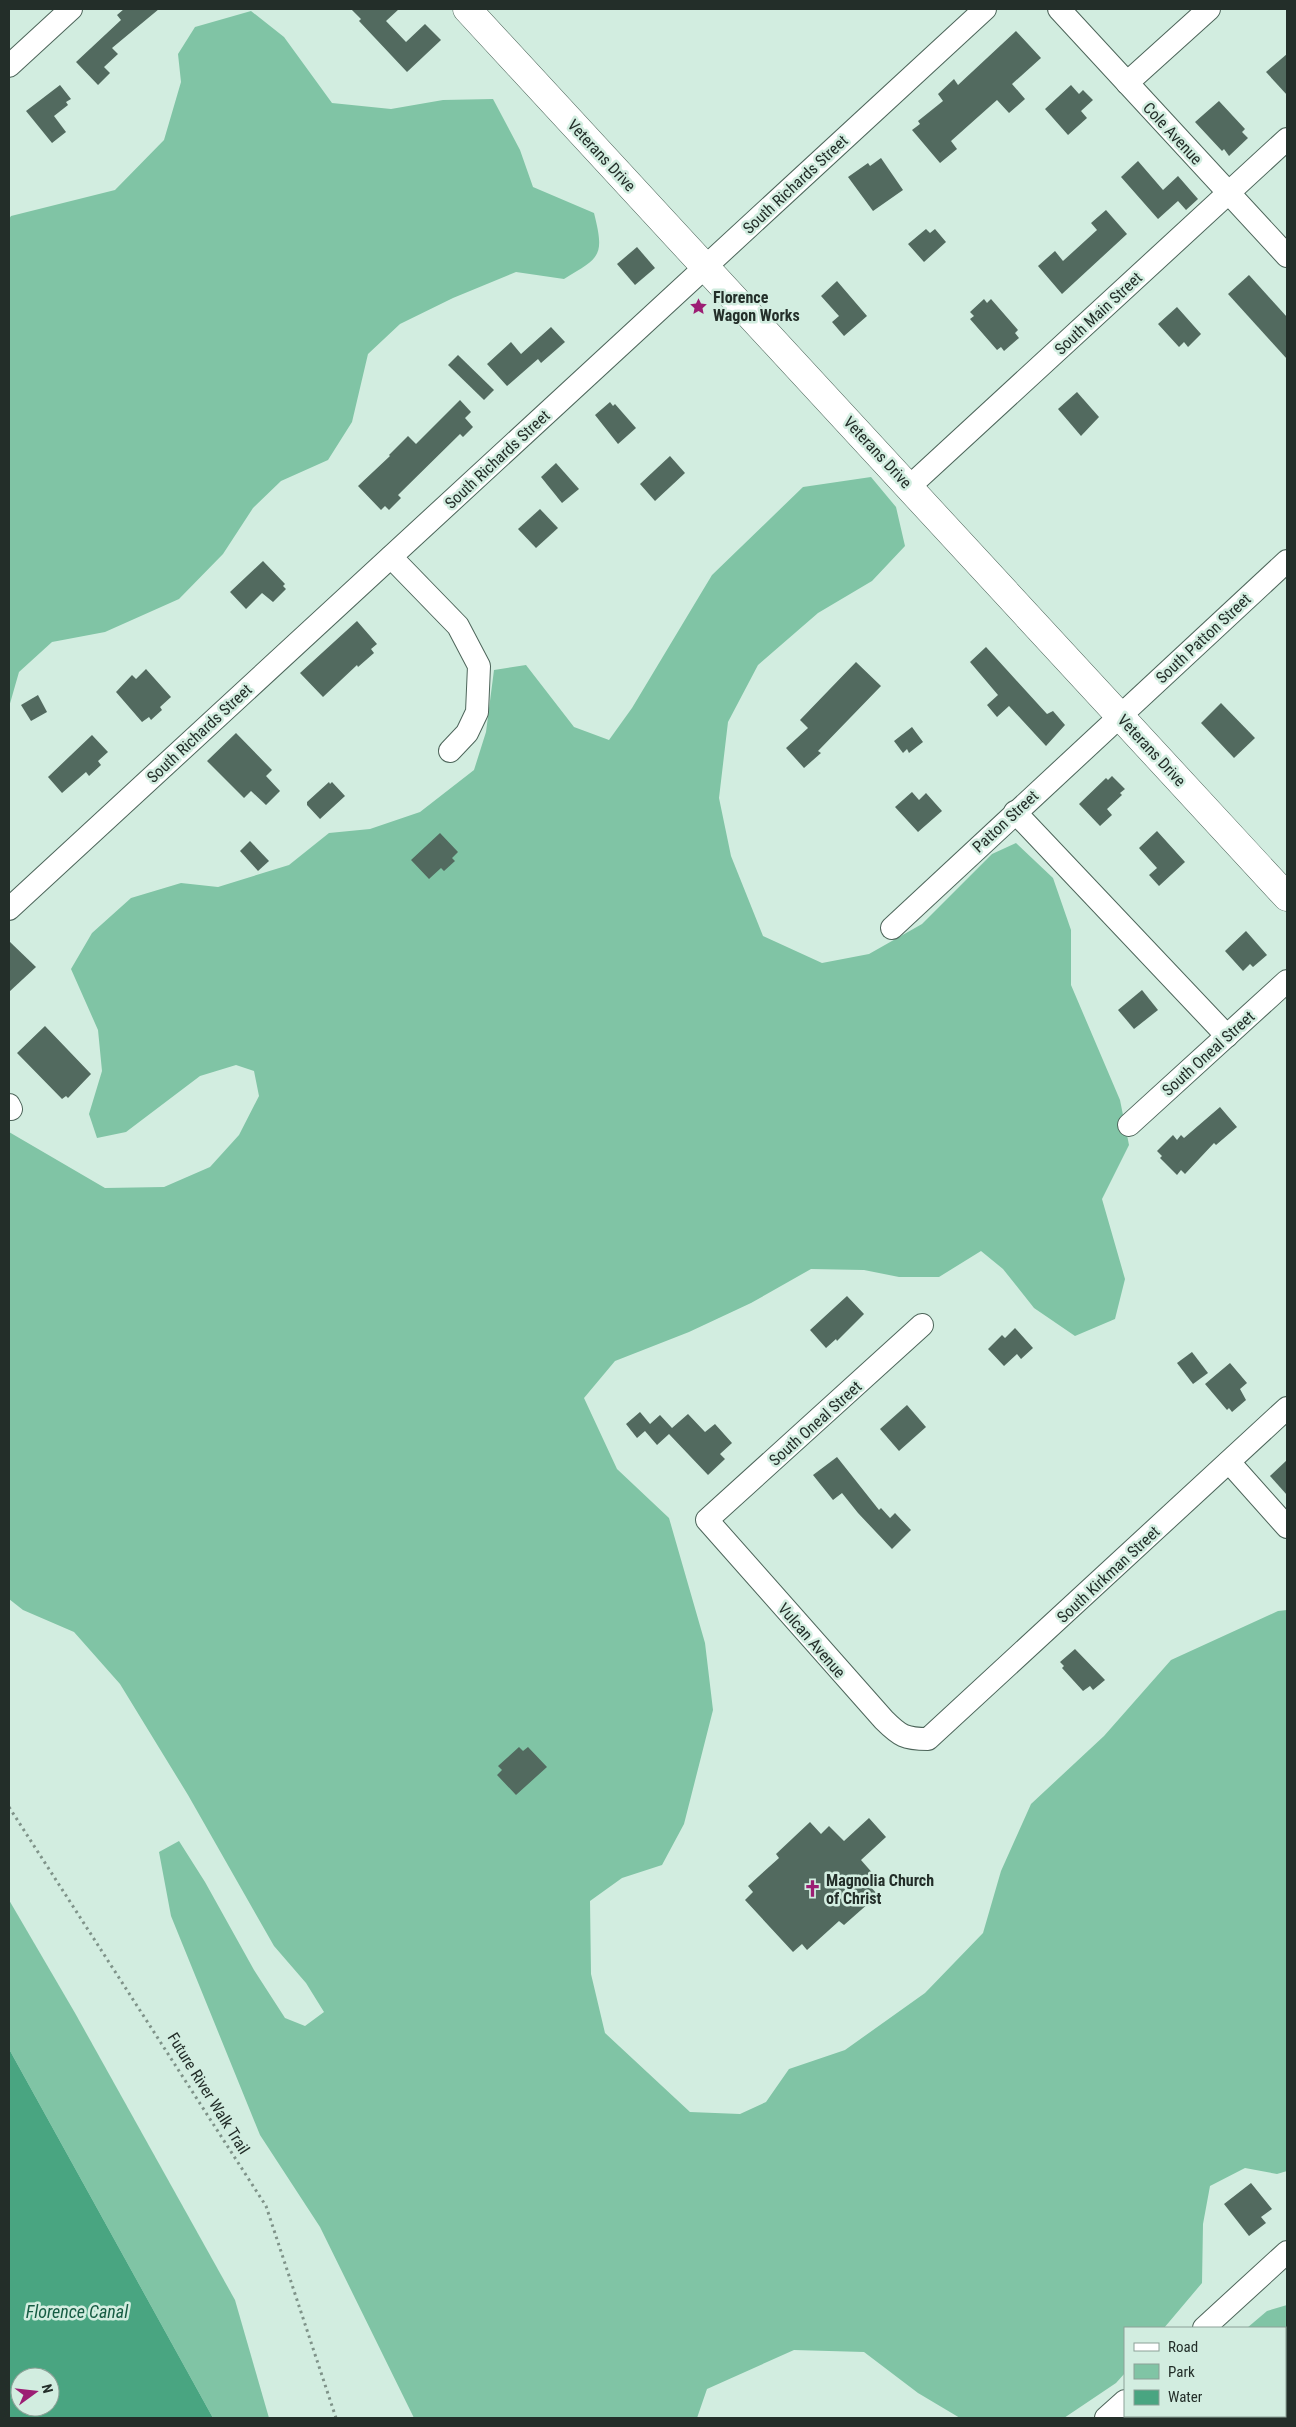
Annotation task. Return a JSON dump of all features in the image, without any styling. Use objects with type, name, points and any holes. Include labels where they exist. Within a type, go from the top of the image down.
[{"type":"main road","name":"Veterans Drive","points":[[467,9],[1287,897]]},
{"type":"street","points":[[9,66],[71,9]]},
{"type":"street","name":"South Richards Street","points":[[9,909],[985,9]]},
{"type":"street","name":"Cole Avenue","points":[[1058,9],[1287,256]]},
{"type":"street","points":[[1127,83],[1209,9]]},
{"type":"street","name":"South Main Street","points":[[909,487],[1287,139]]},
{"type":"street","points":[[391,557],[458,626],[479,666],[477,712],[467,733],[450,751]]},
{"type":"street","name":"South Patton Street","points":[[1120,715],[1287,561]]},
{"type":"street","name":"Patton Street","points":[[892,928],[1120,715]]},
{"type":"street","points":[[1015,812],[1227,1036]]},
{"type":"street","name":"South Oneal Street","points":[[1129,1124],[1287,981]]},
{"type":"street","name":"South Oneal Street","points":[[707,1520],[922,1325]]},
{"type":"street","name":"South Kirkman Street","points":[[928,1740],[1287,1408]]},
{"type":"street","points":[[1229,1462],[1287,1527]]},
{"type":"street","name":"Vulcan Avenue","points":[[707,1520],[884,1720],[900,1735],[910,1739],[928,1740]]},
{"type":"street","points":[[1205,2327],[1287,2252]]},
{"type":"street","points":[[1106,2418],[1124,2402]]},
{"type":"path","name":"Future River Walk Trail","points":[[9,1806],[266,2206],[336,2418]]},
{"type":"green space","points":[[251,11],[284,37],[332,103],[391,109],[443,100],[493,99],[520,150],[533,187],[594,213],[599,239],[597,254],[585,266],[564,279],[516,272],[453,298],[400,324],[368,354],[352,422],[328,460],[281,481],[253,508],[223,554],[179,599],[105,632],[52,642],[19,672],[9,707],[9,219],[11,216],[115,190],[164,140],[181,82],[178,54],[195,27]]},
{"type":"green space","points":[[871,477],[896,507],[905,546],[872,581],[818,613],[758,665],[728,722],[719,798],[731,856],[763,936],[822,963],[869,954],[922,924],[992,854],[1016,843],[1053,878],[1071,930],[1071,985],[1120,1100],[1129,1145],[1102,1199],[1125,1279],[1115,1319],[1075,1336],[1034,1308],[1003,1269],[981,1251],[939,1277],[899,1277],[864,1270],[811,1269],[751,1303],[689,1332],[615,1361],[584,1398],[617,1469],[669,1518],[705,1643],[713,1710],[684,1824],[662,1865],[622,1878],[590,1901],[591,1974],[605,2033],[690,2112],[740,2114],[766,2102],[789,2069],[845,2050],[925,1993],[983,1933],[1001,1871],[1031,1804],[1104,1736],[1171,1660],[1278,1611],[1287,1610],[1287,2171],[1277,2174],[1245,2168],[1210,2186],[1203,2224],[1202,2283],[1165,2327],[1124,2327],[1124,2374],[1116,2383],[1064,2418],[960,2418],[918,2393],[864,2352],[794,2350],[707,2389],[697,2418],[414,2418],[320,2227],[260,2135],[171,1916],[159,1852],[179,1841],[205,1882],[254,1970],[285,2018],[305,2026],[324,2012],[306,1983],[274,1946],[188,1795],[120,1684],[74,1632],[23,1610],[9,1599],[9,1132],[105,1188],[164,1187],[210,1167],[239,1135],[259,1096],[254,1071],[236,1065],[200,1076],[126,1132],[97,1138],[89,1114],[102,1071],[98,1030],[71,969],[92,933],[131,898],[181,883],[218,887],[289,865],[329,833],[370,829],[420,812],[474,770],[486,732],[494,670],[526,665],[574,727],[609,740],[632,708],[712,575],[803,487]]},
{"type":"green space","points":[[9,1900],[75,2013],[235,2300],[269,2418],[213,2418],[9,2049]]},
{"type":"green space","points":[[1287,2305],[1287,2418],[1176,2418],[1286,2417],[1286,2327],[1248,2327],[1267,2311]]},
{"type":"water","name":"Florence Canal","points":[[9,2049],[213,2418],[9,2418]]},
{"type":"building","points":[[124,9],[159,9],[112,48],[118,54],[104,67],[110,73],[98,85],[76,62],[121,20],[117,15]]},
{"type":"building","points":[[351,9],[399,9],[386,21],[406,42],[425,24],[441,40],[407,72],[359,21],[361,19]]},
{"type":"building","points":[[1016,31],[1041,58],[1012,84],[1025,99],[1009,113],[997,100],[951,141],[957,149],[940,163],[912,130],[920,124],[918,121],[943,101],[938,94],[954,79],[958,85]]},
{"type":"building","points":[[1287,54],[1287,95],[1266,72]]},
{"type":"building","points":[[60,85],[71,99],[66,102],[68,105],[54,116],[66,132],[52,143],[26,111]]},
{"type":"building","points":[[1071,85],[1079,94],[1083,90],[1093,100],[1081,111],[1087,118],[1068,135],[1045,109]]},
{"type":"building","points":[[1219,101],[1245,129],[1242,132],[1248,138],[1229,156],[1195,122]]},
{"type":"building","points":[[881,158],[903,190],[873,211],[848,177],[868,163],[870,166]]},
{"type":"building","points":[[1138,161],[1163,190],[1178,176],[1198,199],[1186,210],[1178,201],[1158,219],[1121,177]]},
{"type":"building","points":[[1106,210],[1127,234],[1062,294],[1038,266],[1055,251],[1063,261],[1097,230],[1091,223]]},
{"type":"building","points":[[926,229],[930,233],[935,229],[946,242],[924,262],[908,244]]},
{"type":"building","points":[[637,247],[655,268],[635,285],[617,264]]},
{"type":"building","points":[[1249,275],[1287,317],[1287,359],[1228,294]]},
{"type":"building","points":[[837,281],[867,316],[844,336],[832,322],[839,316],[821,296]]},
{"type":"building","points":[[984,299],[987,303],[991,299],[1018,330],[1015,333],[1019,338],[1004,351],[1001,347],[997,350],[970,319],[974,316],[970,312]]},
{"type":"building","points":[[1177,307],[1201,334],[1188,347],[1184,342],[1179,347],[1158,324]]},
{"type":"building","points":[[551,327],[565,342],[541,363],[538,359],[507,386],[487,364],[511,342],[521,354]]},
{"type":"building","points":[[458,355],[494,390],[484,400],[448,365]]},
{"type":"building","points":[[1077,392],[1099,417],[1081,436],[1058,409]]},
{"type":"building","points":[[460,400],[471,412],[465,418],[473,427],[463,437],[460,434],[398,495],[401,498],[389,510],[385,506],[381,510],[358,486],[408,436],[416,444]]},
{"type":"building","points":[[610,402],[613,406],[615,404],[636,428],[618,444],[595,415]]},
{"type":"building","points":[[670,456],[685,473],[655,501],[640,484]]},
{"type":"building","points":[[556,463],[579,489],[562,503],[541,477]]},
{"type":"building","points":[[540,509],[558,528],[536,548],[518,529]]},
{"type":"building","points":[[263,561],[285,584],[283,586],[286,589],[273,602],[262,593],[246,609],[230,592]]},
{"type":"building","points":[[357,621],[377,644],[371,649],[374,653],[358,667],[357,665],[323,697],[300,673]]},
{"type":"building","points":[[986,647],[1047,714],[1053,711],[1065,725],[1046,746],[1009,706],[997,717],[987,705],[998,695],[970,662]]},
{"type":"building","points":[[856,662],[881,686],[818,751],[821,753],[804,768],[786,748],[808,728],[800,720]]},
{"type":"building","points":[[146,669],[171,697],[160,707],[162,710],[151,720],[149,717],[142,722],[116,692],[132,675],[136,679]]},
{"type":"building","points":[[38,695],[47,712],[31,721],[21,705]]},
{"type":"building","points":[[1221,703],[1255,738],[1234,758],[1201,723]]},
{"type":"building","points":[[912,727],[923,742],[909,753],[907,749],[903,753],[894,741]]},
{"type":"building","points":[[236,733],[272,770],[266,776],[280,791],[266,805],[251,791],[244,798],[207,761]]},
{"type":"building","points":[[92,735],[108,752],[98,761],[101,765],[89,776],[86,772],[62,793],[48,777]]},
{"type":"building","points":[[1112,776],[1125,789],[1120,793],[1122,795],[1107,809],[1112,815],[1100,826],[1079,804],[1106,778],[1108,780]]},
{"type":"building","points":[[329,782],[330,784],[332,782],[345,796],[320,819],[307,805],[307,802]]},
{"type":"building","points":[[912,792],[919,800],[926,793],[942,811],[918,832],[895,807]]},
{"type":"building","points":[[1157,831],[1185,862],[1159,886],[1149,875],[1157,868],[1139,848]]},
{"type":"building","points":[[440,833],[458,852],[452,858],[455,861],[444,871],[441,868],[429,879],[411,860]]},
{"type":"building","points":[[250,841],[269,861],[258,871],[240,851]]},
{"type":"building","points":[[1246,931],[1267,955],[1253,967],[1250,964],[1243,971],[1225,951]]},
{"type":"building","points":[[9,941],[36,967],[9,992]]},
{"type":"building","points":[[1142,990],[1158,1010],[1134,1029],[1118,1010]]},
{"type":"building","points":[[45,1026],[91,1074],[68,1098],[66,1096],[62,1099],[17,1053]]},
{"type":"building","points":[[1220,1107],[1237,1127],[1216,1145],[1214,1143],[1185,1174],[1181,1170],[1177,1175],[1160,1158],[1162,1156],[1157,1151],[1173,1135],[1177,1140],[1181,1135],[1184,1138]]},
{"type":"building","points":[[847,1296],[864,1314],[837,1341],[836,1339],[826,1348],[810,1330]]},
{"type":"building","points":[[1015,1328],[1033,1348],[1021,1359],[1017,1354],[1004,1366],[988,1349],[1002,1335],[1005,1338]]},
{"type":"building","points":[[1192,1352],[1208,1373],[1193,1384],[1177,1363]]},
{"type":"building","points":[[1230,1363],[1247,1383],[1240,1389],[1246,1400],[1232,1412],[1229,1408],[1227,1410],[1205,1384]]},
{"type":"building","points":[[907,1405],[926,1427],[899,1451],[880,1429]]},
{"type":"building","points":[[640,1412],[650,1424],[660,1415],[672,1428],[688,1414],[705,1432],[715,1424],[732,1443],[720,1454],[725,1459],[708,1475],[669,1434],[657,1445],[645,1431],[637,1438],[626,1424]]},
{"type":"building","points":[[837,1457],[879,1510],[881,1508],[890,1518],[895,1513],[911,1530],[892,1549],[842,1493],[833,1500],[813,1475]]},
{"type":"building","points":[[1287,1460],[1287,1495],[1270,1476]]},
{"type":"building","points":[[1075,1649],[1105,1680],[1093,1690],[1090,1686],[1083,1691],[1062,1668],[1064,1666],[1060,1662]]},
{"type":"building","points":[[519,1747],[523,1751],[528,1747],[547,1767],[516,1795],[497,1775],[502,1770],[498,1766]]},
{"type":"building","name":"Magnolia Church of Christ","points":[[869,1818],[886,1837],[861,1860],[875,1876],[867,1883],[878,1895],[844,1925],[839,1921],[807,1950],[802,1944],[793,1952],[745,1900],[753,1892],[748,1886],[779,1858],[776,1854],[810,1822],[821,1834],[829,1826],[844,1841]]},
{"type":"building","points":[[1251,2183],[1272,2209],[1261,2217],[1266,2223],[1249,2236],[1224,2204]]},
{"type":"place","name":"Florence Wagon Works","points":[[699,306]]},
{"type":"place","name":"Magnolia Church of Christ","points":[[812,1889]]}]
